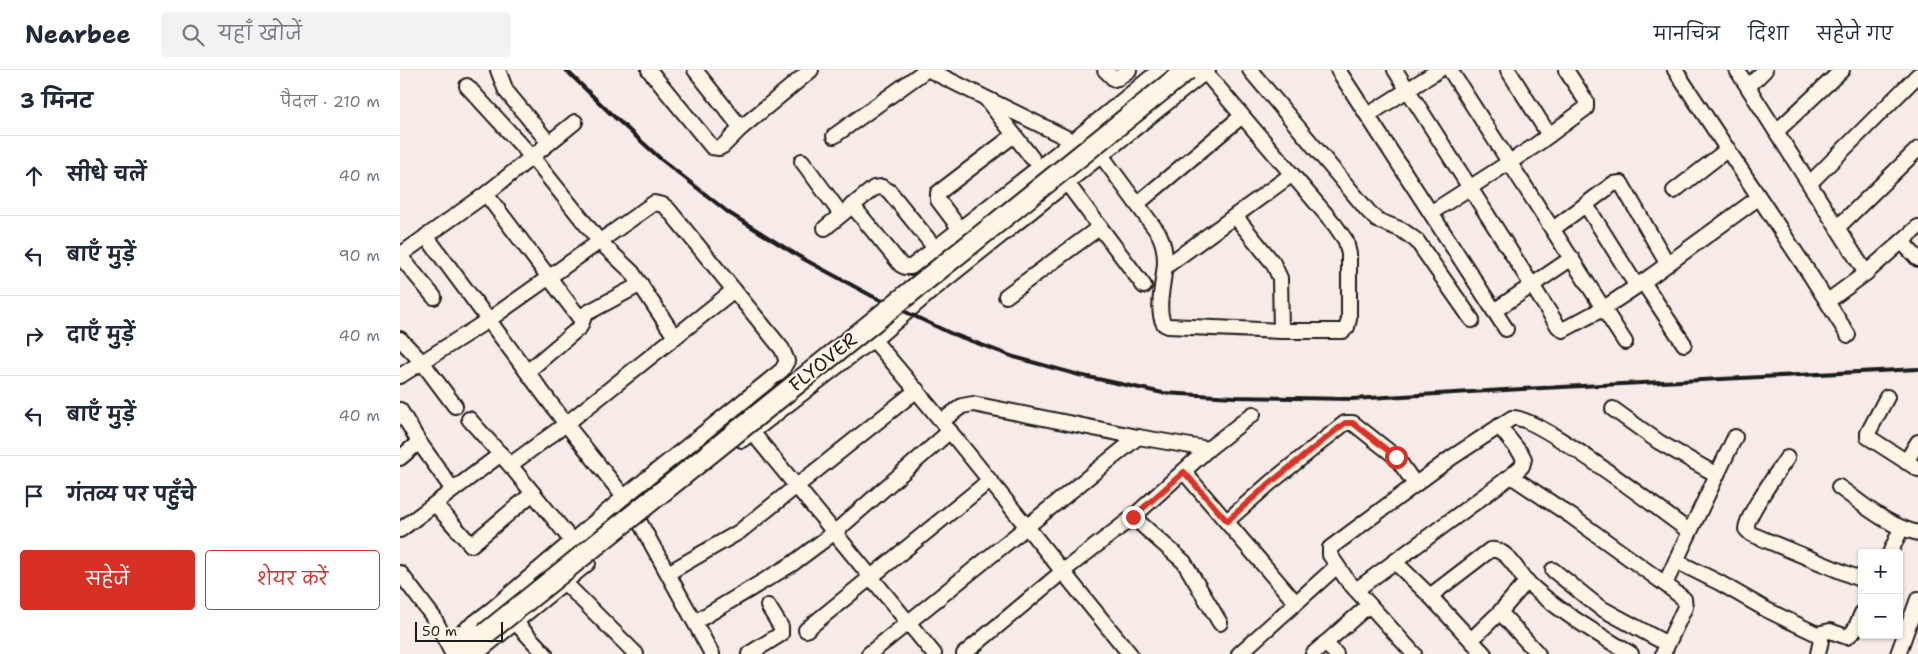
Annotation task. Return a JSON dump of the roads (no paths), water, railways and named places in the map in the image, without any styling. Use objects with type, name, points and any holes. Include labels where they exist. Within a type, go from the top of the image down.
[{"type":"main road","name":"FLYOVER","points":[[453,650],[486,647],[1200,71]]},
{"type":"street","points":[[498,70],[506,91],[549,143]]},
{"type":"street","points":[[649,70],[712,147],[719,148],[810,70]]},
{"type":"street","points":[[695,70],[741,128]]},
{"type":"street","points":[[486,647],[752,432],[865,345],[873,341],[935,288],[1101,155],[1200,71],[1242,116],[1335,225],[1346,241],[1349,254],[1349,319],[1347,327],[1343,331],[1281,331],[1168,326],[1164,324],[1160,314],[1165,267],[1163,242],[1101,155],[984,96],[927,70],[834,136]]},
{"type":"street","points":[[1105,70],[1114,79],[1129,70]]},
{"type":"street","points":[[852,205],[905,267],[911,267],[1073,141],[1160,70]]},
{"type":"street","points":[[1250,70],[1368,211],[1377,220],[1402,230],[1417,241],[1472,320]]},
{"type":"street","points":[[1338,70],[1432,212],[1506,329]]},
{"type":"street","points":[[1395,70],[1558,326],[1564,330],[1604,308],[1758,198]]},
{"type":"street","points":[[1368,115],[1439,70]]},
{"type":"street","points":[[1450,70],[1625,342]]},
{"type":"street","points":[[1508,70],[1550,136]]},
{"type":"street","points":[[1432,212],[1550,136],[1586,108],[1586,101],[1566,70]]},
{"type":"street","points":[[1675,70],[1848,334]]},
{"type":"street","points":[[1737,70],[1866,273]]},
{"type":"street","points":[[1748,87],[1765,70]]},
{"type":"street","points":[[1777,131],[1842,70]]},
{"type":"street","points":[[1810,183],[1918,75]]},
{"type":"street","points":[[467,86],[533,158],[600,242],[632,272],[675,337]]},
{"type":"street","points":[[984,96],[1032,158]]},
{"type":"street","points":[[1136,204],[1242,116]]},
{"type":"street","points":[[434,297],[400,255],[486,194],[533,158],[575,122]]},
{"type":"street","points":[[960,229],[938,200],[938,193],[1014,135]]},
{"type":"street","points":[[1674,191],[1728,149]]},
{"type":"street","points":[[1837,228],[1918,149]]},
{"type":"street","points":[[802,161],[841,214]]},
{"type":"street","points":[[1165,267],[1291,175]]},
{"type":"street","points":[[1067,183],[1144,286]]},
{"type":"street","points":[[1553,229],[1612,184],[1621,183],[1667,263]]},
{"type":"street","points":[[825,228],[852,205],[878,187],[886,189],[935,248]]},
{"type":"street","points":[[486,194],[582,321]]},
{"type":"street","points":[[400,376],[490,319],[654,203],[668,209],[782,349],[787,361],[782,370],[624,497],[491,610],[453,650],[434,618],[400,573]]},
{"type":"street","points":[[1586,205],[1639,283],[1684,344]]},
{"type":"street","points":[[1235,216],[1273,263],[1277,272],[1281,286],[1281,331]]},
{"type":"street","points":[[1006,296],[1100,227]]},
{"type":"street","points":[[1828,301],[1866,273],[1918,227]]},
{"type":"street","points":[[426,236],[490,319],[566,424],[624,497]]},
{"type":"street","points":[[1902,242],[1918,259]]},
{"type":"street","points":[[1494,311],[1572,258]]},
{"type":"street","points":[[527,372],[580,327],[585,314],[641,284]]},
{"type":"street","points":[[510,465],[566,424],[734,290]]},
{"type":"street","points":[[400,339],[422,362],[455,406]]},
{"type":"street","points":[[873,341],[917,390],[1026,528],[1130,654]]},
{"type":"street","points":[[782,370],[796,398]]},
{"type":"street","points":[[668,573],[739,532],[917,390]]},
{"type":"street","points":[[1887,397],[1868,433],[1868,437],[1912,465],[1918,442]]},
{"type":"street","points":[[695,622],[792,564],[835,532],[946,426],[962,406],[973,404],[1208,449]]},
{"type":"street","points":[[1613,408],[1659,442],[1717,475]]},
{"type":"street","points":[[400,410],[419,442],[453,490]]},
{"type":"street","points":[[964,654],[1062,572],[1133,517],[1208,449],[1253,414]]},
{"type":"street","points":[[1414,654],[1356,590],[1337,566],[1330,554],[1330,548],[1415,484],[1512,418],[1516,417],[1536,426],[1593,461],[1689,532]]},
{"type":"street","points":[[469,418],[534,493],[572,541]]},
{"type":"street","points":[[1227,521],[1270,483],[1345,423],[1353,423],[1392,453],[1402,463],[1415,484]]},
{"type":"street","points":[[1356,590],[1522,466],[1524,459],[1499,426]]},
{"type":"street","points":[[752,432],[934,654]]},
{"type":"street","points":[[869,654],[1138,437]]},
{"type":"street","points":[[1665,584],[1735,437]]},
{"type":"street","points":[[400,458],[419,442]]},
{"type":"street","points":[[400,530],[501,454]]},
{"type":"street","points":[[1787,458],[1758,502],[1746,524],[1746,529],[1751,534],[1858,578]]},
{"type":"street","points":[[1184,472],[1296,603]]},
{"type":"street","points":[[1511,476],[1571,516],[1665,584],[1685,602],[1683,613],[1665,649],[1599,607],[1554,570]]},
{"type":"street","points":[[806,630],[989,481]]},
{"type":"street","points":[[1839,487],[1891,524],[1901,529],[1918,533]]},
{"type":"street","points":[[435,504],[471,545],[534,493]]},
{"type":"street","points":[[1133,517],[1184,562],[1220,624]]},
{"type":"street","points":[[639,522],[712,654]]},
{"type":"street","points":[[1892,549],[1901,529]]},
{"type":"street","points":[[1430,596],[1490,550],[1496,549],[1503,553],[1527,581],[1575,619],[1631,654]]},
{"type":"street","points":[[1676,561],[1767,610],[1817,634],[1821,640],[1818,654]]},
{"type":"street","points":[[1395,562],[1430,596],[1484,654]]},
{"type":"street","points":[[1239,654],[1337,566]]},
{"type":"street","points":[[1471,640],[1500,612],[1527,581]]},
{"type":"street","points":[[565,583],[636,654]]},
{"type":"street","points":[[1898,654],[1918,599]]},
{"type":"street","points":[[1313,654],[1369,605]]},
{"type":"street","points":[[749,654],[781,634],[782,627],[768,606]]},
{"type":"street","points":[[1500,612],[1538,654]]},
{"type":"street","points":[[1817,634],[1830,631],[1847,637],[1854,631],[1858,622]]},
{"type":"street","points":[[516,623],[545,654]]},
{"type":"street","points":[[1325,643],[1336,654]]},
{"type":"railway","points":[[566,70],[662,160],[729,213],[800,257],[872,296],[950,333],[1014,357],[1079,375],[1163,393],[1234,397],[1352,399],[1918,369]]}]
